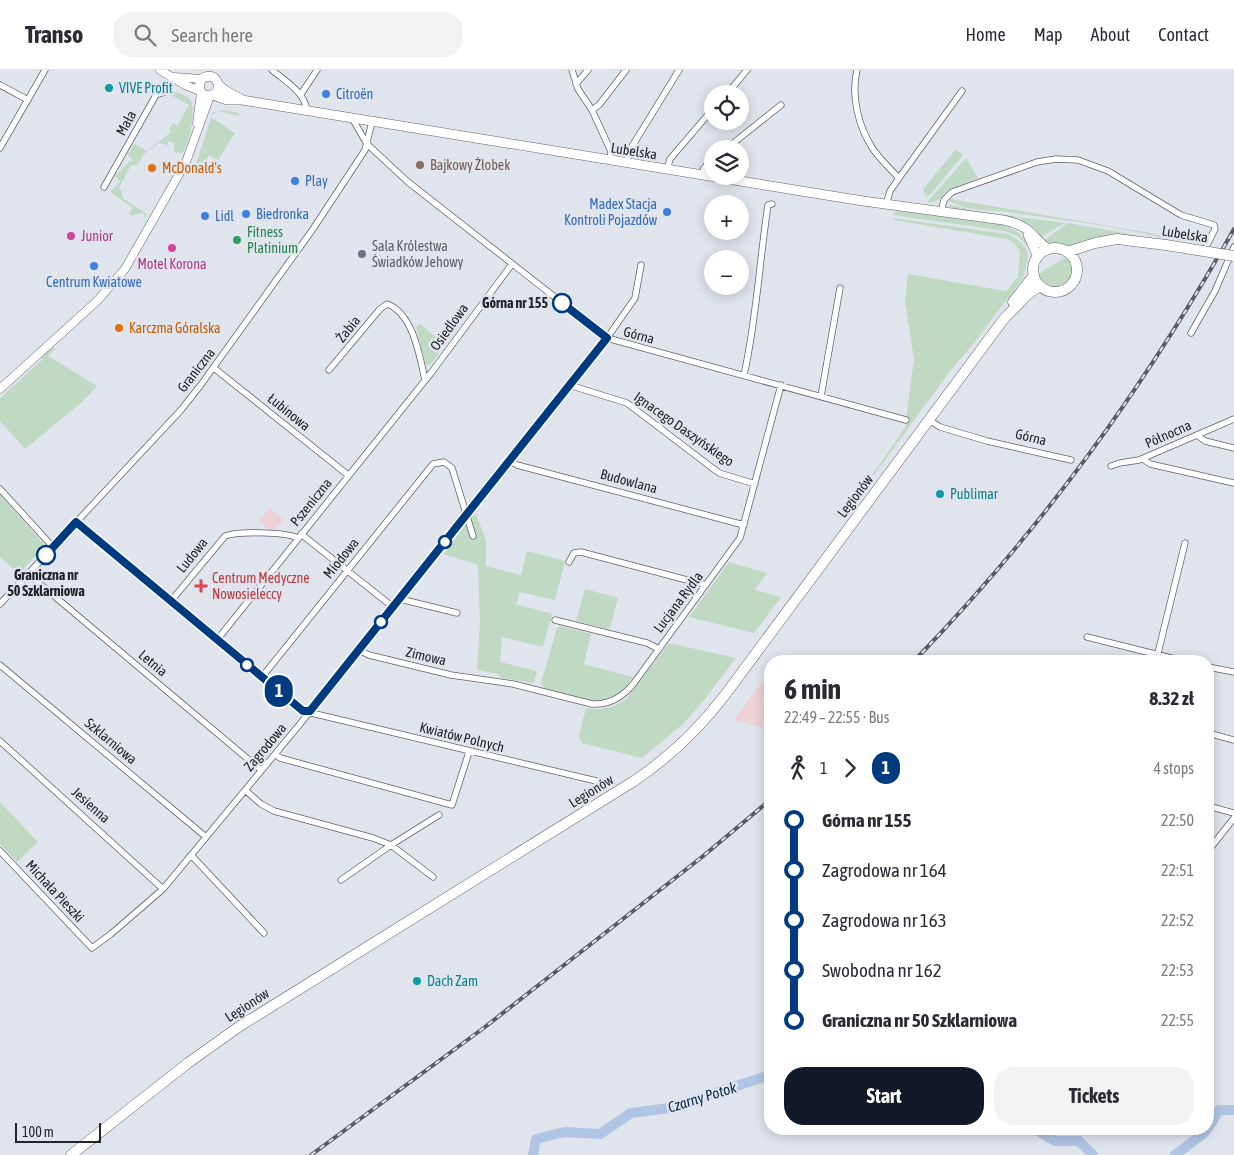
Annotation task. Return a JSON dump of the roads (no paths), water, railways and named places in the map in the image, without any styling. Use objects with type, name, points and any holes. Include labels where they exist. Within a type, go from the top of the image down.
[{"type":"highway","name":"Lubelska","points":[[1066,252],[1117,239],[1234,256]]},
{"type":"highway","name":"Lubelska","points":[[1075,261],[1087,251],[1132,241]]},
{"type":"highway","points":[[1058,249],[1066,252],[1075,261],[1077,275],[1070,287],[1064,291],[1053,292],[1040,286],[1034,275],[1034,266],[1038,257],[1049,250],[1058,249]]},
{"type":"highway","name":"Legionów","points":[[1003,320],[1012,303],[1034,275]]},
{"type":"highway","name":"Legionów","points":[[71,1155],[175,1073],[240,1026],[634,781],[675,750],[700,726],[725,695],[1003,320],[1028,294],[1040,286]]},
{"type":"main road","points":[[204,75],[216,78],[217,91],[212,96],[204,95],[200,92],[199,84],[204,75]]},
{"type":"main road","name":"Lubelska","points":[[216,78],[242,100]]},
{"type":"main road","name":"Lubelska","points":[[212,96],[227,100],[242,100],[667,170],[1014,222],[1049,250]]},
{"type":"main road","points":[[1022,227],[1034,245],[1038,257]]},
{"type":"street","points":[[0,148],[45,70]]},
{"type":"street","points":[[160,70],[200,92],[196,135]]},
{"type":"street","points":[[272,70],[301,94],[306,103],[307,111]]},
{"type":"street","points":[[301,94],[317,70]]},
{"type":"street","points":[[572,70],[576,84],[592,110],[610,148],[610,161]]},
{"type":"street","points":[[576,84],[588,70]]},
{"type":"street","points":[[592,110],[599,105],[626,70]]},
{"type":"street","points":[[626,163],[631,148],[679,70]]},
{"type":"street","points":[[734,85],[747,70]]},
{"type":"street","points":[[856,70],[855,98],[863,127],[873,149],[899,178]]},
{"type":"street","points":[[173,77],[204,75]]},
{"type":"street","name":"Mała","points":[[104,187],[156,96],[164,92],[173,77]]},
{"type":"street","points":[[0,85],[28,100]]},
{"type":"street","points":[[886,204],[890,191],[962,91]]},
{"type":"street","points":[[0,389],[97,301],[125,269],[181,173],[212,96]]},
{"type":"street","points":[[737,140],[781,104]]},
{"type":"street","name":"Górna","points":[[352,118],[367,144],[408,182],[607,338],[906,420]]},
{"type":"street","points":[[667,170],[670,159],[704,119]]},
{"type":"street","name":"Graniczna","points":[[0,604],[181,410],[214,368],[303,245],[365,150],[372,122]]},
{"type":"street","points":[[941,212],[945,198],[952,192],[1037,162],[1056,159],[1078,160],[1108,171],[1181,215],[1214,225],[1215,229],[1207,245]]},
{"type":"street","points":[[702,175],[704,168]]},
{"type":"street","points":[[744,375],[758,288],[768,205],[772,204]]},
{"type":"street","points":[[1191,333],[1215,291],[1234,247]]},
{"type":"street","name":"Osiedlowa","points":[[425,380],[512,264]]},
{"type":"street","name":"Zagrodowa","points":[[92,948],[164,889],[310,711],[607,338],[635,298],[641,265]]},
{"type":"street","points":[[821,396],[840,288]]},
{"type":"street","name":"Żabia","points":[[330,370],[380,309],[387,304],[404,317],[411,328],[425,380]]},
{"type":"street","name":"Łubinowa","points":[[214,368],[348,475]]},
{"type":"street","name":"Pszeniczna","points":[[217,640],[425,380]]},
{"type":"street","name":"Ignacego Daszyńskiego","points":[[569,385],[627,403],[719,473],[755,484]]},
{"type":"street","name":"Lucjana Rydla","points":[[489,680],[537,689],[592,704],[607,703],[620,697],[630,688],[739,541],[782,385]]},
{"type":"street","name":"Północna","points":[[1111,466],[1143,459],[1234,419]]},
{"type":"street","name":"Górna","points":[[929,420],[940,427],[987,441],[1071,460]]},
{"type":"street","points":[[1198,435],[1205,441],[1234,448]]},
{"type":"street","points":[[1143,459],[1150,464],[1234,483]]},
{"type":"street","name":"Budowlana","points":[[509,460],[518,465],[744,525]]},
{"type":"street","name":"Miodowa","points":[[262,677],[429,468],[438,462],[444,462],[452,468],[466,515]]},
{"type":"street","points":[[0,489],[53,547]]},
{"type":"street","points":[[466,515],[473,536]]},
{"type":"street","name":"Kwiatów Polnych","points":[[76,522],[303,711],[310,711],[469,752],[609,784]]},
{"type":"street","name":"Ludowa","points":[[171,601],[225,536],[235,534],[286,534],[299,536]]},
{"type":"street","points":[[299,536],[347,570],[393,607]]},
{"type":"street","points":[[1157,655],[1185,543]]},
{"type":"street","points":[[569,562],[574,553],[581,552],[706,585]]},
{"type":"street","name":"Letnia","points":[[28,574],[261,770]]},
{"type":"street","points":[[400,599],[457,613]]},
{"type":"street","points":[[555,620],[647,642],[659,649]]},
{"type":"street","points":[[1087,637],[1146,655]]},
{"type":"street","name":"Zimowa","points":[[359,650],[369,655],[451,675],[489,680]]},
{"type":"street","name":"Szklarniowa","points":[[0,665],[206,837]]},
{"type":"street","points":[[1214,668],[1234,672]]},
{"type":"street","points":[[1214,735],[1234,740]]},
{"type":"street","name":"Jesienna","points":[[0,741],[164,889]]},
{"type":"street","points":[[275,754],[280,758],[452,805],[469,752]]},
{"type":"street","name":"Zagrodowa","points":[[245,790],[261,804],[274,811],[374,838],[392,845],[434,877]]},
{"type":"street","points":[[1214,808],[1234,813]]},
{"type":"street","points":[[341,880],[439,815]]},
{"type":"street","points":[[1214,840],[1234,818]]},
{"type":"street","name":"Michała Pieszki","points":[[0,851],[92,948]]},
{"type":"street","points":[[191,855],[264,933]]},
{"type":"waterway","name":"Czarny Potok","points":[[533,1155],[536,1139],[564,1132],[600,1134],[631,1113],[669,1108],[764,1077]]},
{"type":"waterway","name":"Czarny Potok","points":[[1214,1118],[1219,1110],[1234,1110]]},
{"type":"waterway","name":"Czarny Potok","points":[[1044,1135],[1055,1141],[1079,1141],[1093,1155]]},
{"type":"waterway","name":"Czarny Potok","points":[[1175,1155],[1201,1135]]},
{"type":"railway","points":[[920,655],[1005,560],[1088,455],[1164,345],[1234,229]]},
{"type":"railway","points":[[311,1155],[485,1027],[702,857],[764,805]]},
{"type":"place","name":"VIVE Profit","points":[[109,88]]},
{"type":"place","name":"Citroën","points":[[326,94]]},
{"type":"place","name":"Bajkowy Żłobek","points":[[420,165]]},
{"type":"place","name":"McDonald's","points":[[152,168]]},
{"type":"place","name":"Play","points":[[295,181]]},
{"type":"place","name":"Madex Stacja Kontroli Pojazdów","points":[[667,212]]},
{"type":"place","name":"Biedronka","points":[[246,214]]},
{"type":"place","name":"Lidl","points":[[205,216]]},
{"type":"place","name":"Junior","points":[[71,236]]},
{"type":"place","name":"Fitness Platinium","points":[[237,240]]},
{"type":"place","name":"Motel Korona","points":[[172,248]]},
{"type":"place","name":"Sala Królestwa Świadków Jehowy","points":[[362,254]]},
{"type":"place","name":"Centrum Kwiatowe","points":[[94,266]]},
{"type":"place","name":"Górna nr 155","points":[[562,303]]},
{"type":"place","name":"Karczma Góralska","points":[[119,328]]},
{"type":"place","name":"Publimar","points":[[940,494]]},
{"type":"place","name":"Graniczna nr 50 Szklarniowa","points":[[46,555]]},
{"type":"place","name":"Centrum Medyczne Nowosieleccy","points":[[201,586]]},
{"type":"place","name":"Dach Zam","points":[[417,981]]}]
